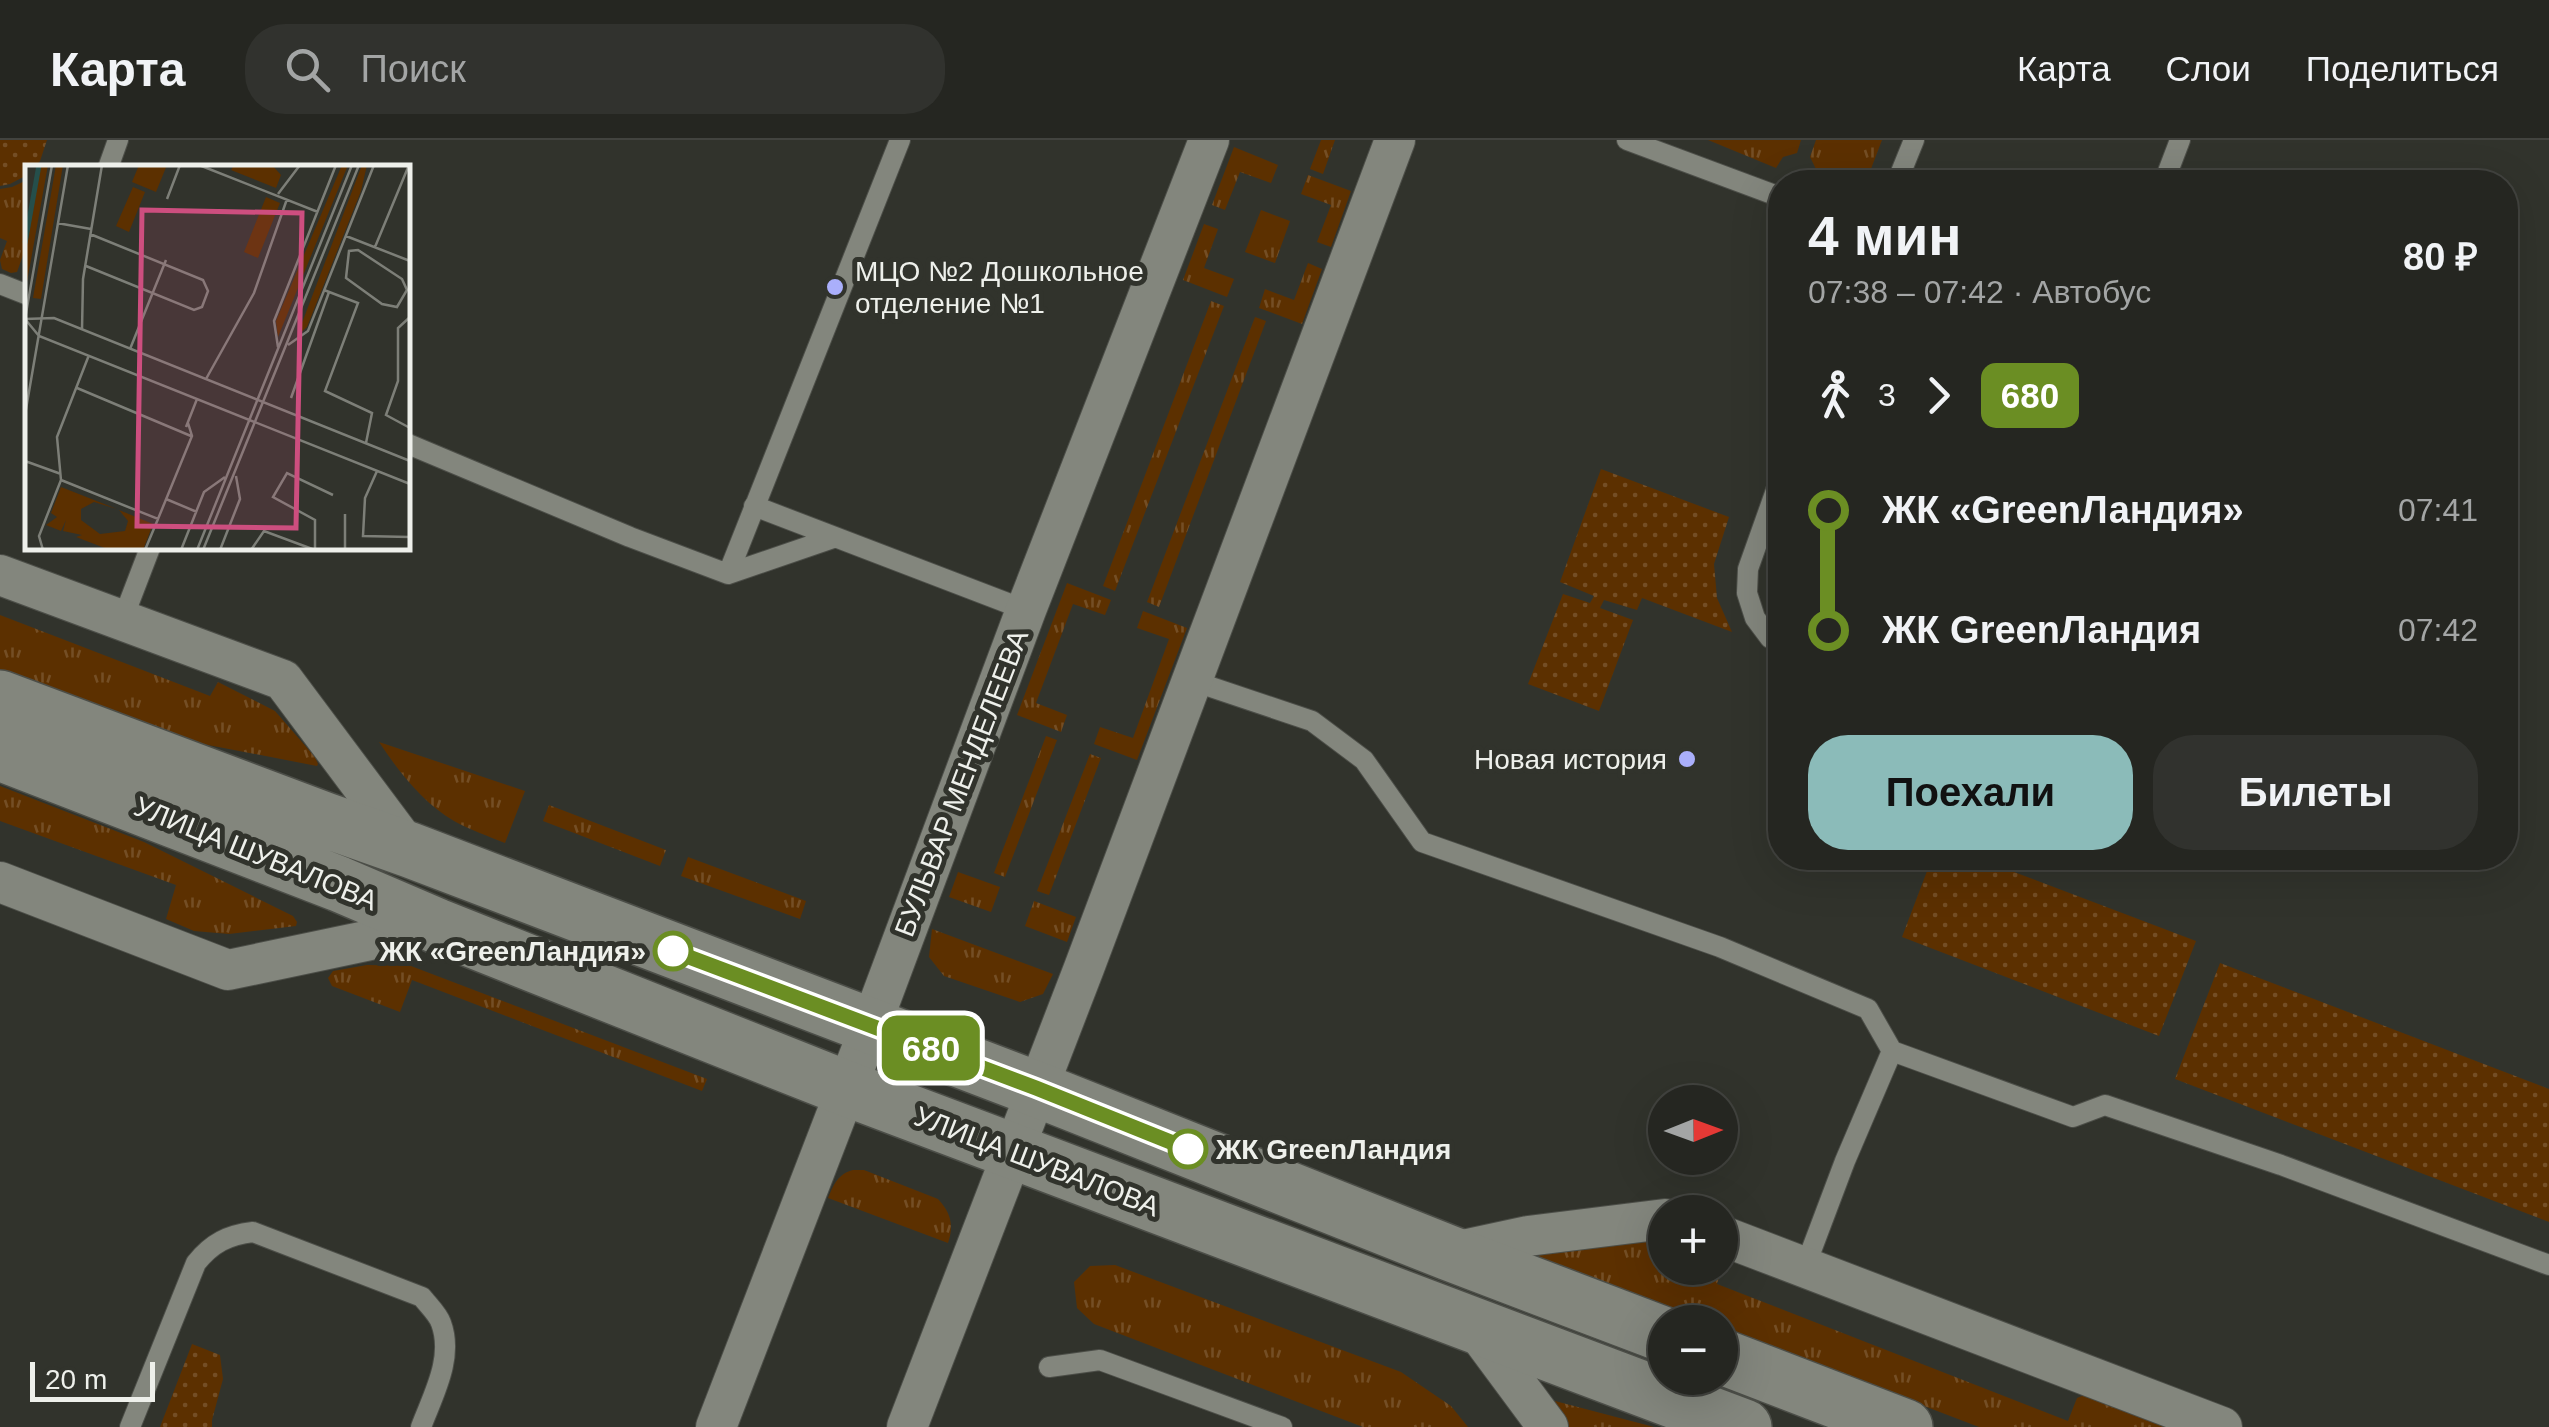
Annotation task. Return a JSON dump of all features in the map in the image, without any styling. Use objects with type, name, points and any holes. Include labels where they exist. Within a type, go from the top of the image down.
[{"type":"street","name":"БУЛЬВАР МЕНДЕЛЕЕВА","points":[[716,1427],[1209,140]]},
{"type":"street","points":[[907,1427],[1395,140]]},
{"type":"street","points":[[0,575],[283,680],[410,850]]},
{"type":"street","name":"УЛИЦА ШУВАЛОВА","points":[[0,698],[1036,1088],[1648,1329]]},
{"type":"street","name":"УЛИЦА ШУВАЛОВА","points":[[0,753],[339,884],[845,1088],[1744,1427]]},
{"type":"street","points":[[0,882],[228,970],[437,926]]},
{"type":"street","points":[[1449,1253],[1528,1236],[1648,1221]]},
{"type":"street","points":[[1738,1242],[2222,1427]]},
{"type":"street","points":[[1474,1327],[1548,1427]]},
{"type":"street","points":[[1738,1363],[1905,1427]]},
{"type":"lane","points":[[109,165],[118,140]]},
{"type":"lane","points":[[728,574],[900,140]]},
{"type":"lane","points":[[1627,140],[1768,193]]},
{"type":"lane","points":[[1902,170],[1914,140]]},
{"type":"lane","points":[[2169,170],[2180,140]]},
{"type":"lane","points":[[0,284],[25,294]]},
{"type":"lane","points":[[410,445],[728,574],[833,538]]},
{"type":"lane","points":[[754,506],[1026,610]]},
{"type":"lane","points":[[1768,513],[1748,569],[1747,593],[1756,618],[1768,635]]},
{"type":"lane","points":[[122,621],[149,550]]},
{"type":"lane","points":[[1190,680],[1312,720],[1364,760],[1422,842],[1720,947],[1868,1009],[1892,1051],[2073,1117],[2104,1105],[2282,1165],[2549,1265]]},
{"type":"lane","points":[[1805,1267],[1892,1051]]},
{"type":"lane","points":[[130,1427],[196,1263],[207,1249],[227,1237],[253,1232],[422,1297],[440,1320],[446,1343],[444,1366],[420,1427]]},
{"type":"lane","points":[[1048,1367],[1100,1360],[1282,1427]]},
{"type":"green space","points":[[0,140],[47,140],[37,165],[25,165],[25,176],[0,186]]},
{"type":"green space","points":[[1321,140],[1335,140],[1323,174],[1310,169]]},
{"type":"green space","points":[[1708,140],[1801,140],[1797,153],[1783,157],[1776,168]]},
{"type":"green space","points":[[1816,140],[1882,140],[1871,170],[1816,170],[1810,157]]},
{"type":"green space","points":[[1234,147],[1278,165],[1271,183],[1240,172],[1225,210],[1212,205]]},
{"type":"green space","points":[[1308,175],[1351,191],[1331,247],[1317,242],[1331,205],[1301,194]]},
{"type":"green space","points":[[25,181],[25,250],[17,272],[11,273],[2,269],[0,260],[7,241],[0,238],[0,189]]},
{"type":"green space","points":[[1261,210],[1290,221],[1275,263],[1245,252]]},
{"type":"green space","points":[[1204,224],[1218,229],[1204,268],[1234,279],[1227,297],[1183,280]]},
{"type":"green space","points":[[1308,263],[1322,269],[1302,324],[1259,308],[1265,289],[1294,300]]},
{"type":"green space","points":[[1211,301],[1224,306],[1115,591],[1103,586]]},
{"type":"green space","points":[[1255,317],[1266,321],[1159,607],[1147,602]]},
{"type":"green space","points":[[1601,469],[1729,517],[1714,564],[1717,598],[1732,632],[1642,598],[1637,610],[1604,600],[1600,608],[1633,620],[1599,711],[1528,684],[1563,594],[1590,603],[1594,596],[1560,582]]},
{"type":"green space","points":[[1067,583],[1111,600],[1105,615],[1073,604],[1036,703],[1067,715],[1061,732],[1017,715]]},
{"type":"green space","points":[[1143,611],[1187,628],[1137,760],[1094,744],[1100,727],[1133,738],[1169,639],[1137,628]]},
{"type":"green space","points":[[0,615],[210,696],[218,682],[275,711],[318,764],[182,740],[0,670]]},
{"type":"green space","points":[[1046,736],[1057,740],[1005,877],[994,873]]},
{"type":"green space","points":[[379,742],[525,791],[505,843],[460,824],[432,805]]},
{"type":"green space","points":[[1090,754],[1101,758],[1049,895],[1037,891]]},
{"type":"green space","points":[[0,786],[144,842],[293,916],[296,926],[229,934],[194,931],[166,919],[176,885],[0,821]]},
{"type":"green space","points":[[549,805],[666,850],[660,866],[543,821]]},
{"type":"green space","points":[[688,857],[806,901],[800,919],[681,876]]},
{"type":"green space","points":[[1927,870],[2009,870],[2196,941],[2159,1036],[1902,937]]},
{"type":"green space","points":[[958,872],[1000,887],[991,912],[949,897]]},
{"type":"green space","points":[[1034,901],[1076,917],[1067,942],[1025,926]]},
{"type":"green space","points":[[932,929],[1053,974],[1043,994],[1020,1002],[944,976],[929,957]]},
{"type":"green space","points":[[2220,963],[2549,1089],[2549,1222],[2175,1079]]},
{"type":"green space","points":[[367,965],[411,966],[707,1079],[702,1091],[412,980],[400,1012],[332,986],[328,978],[333,971]]},
{"type":"green space","points":[[853,1170],[864,1170],[938,1199],[950,1220],[948,1243],[828,1198],[840,1177]]},
{"type":"green space","points":[[1648,1238],[1648,1285],[1720,1285],[2068,1421],[2077,1398],[2087,1394],[2168,1427],[1979,1427],[1738,1335],[1738,1305],[1662,1305],[1549,1262],[1541,1263],[1539,1255],[1546,1247]]},
{"type":"green space","points":[[1115,1265],[1401,1372],[1451,1406],[1468,1427],[1363,1427],[1094,1324],[1077,1308],[1074,1282],[1090,1266]]},
{"type":"green space","points":[[192,1344],[220,1355],[223,1379],[212,1427],[160,1427]]},
{"type":"green space","points":[[1555,1401],[1654,1427],[1566,1427],[1553,1408]]},
{"type":"bus line","name":"680","points":[[673,951],[1188,1149]]},
{"type":"place","name":"МЦО №2 Дошкольное отделение №1","points":[[835,287]]},
{"type":"place","name":"Новая история","points":[[1687,759]]},
{"type":"place","name":"ЖК «GreenЛандия»","points":[[673,951]]},
{"type":"place","name":"ЖК GreenЛандия","points":[[1188,1149]]}]
